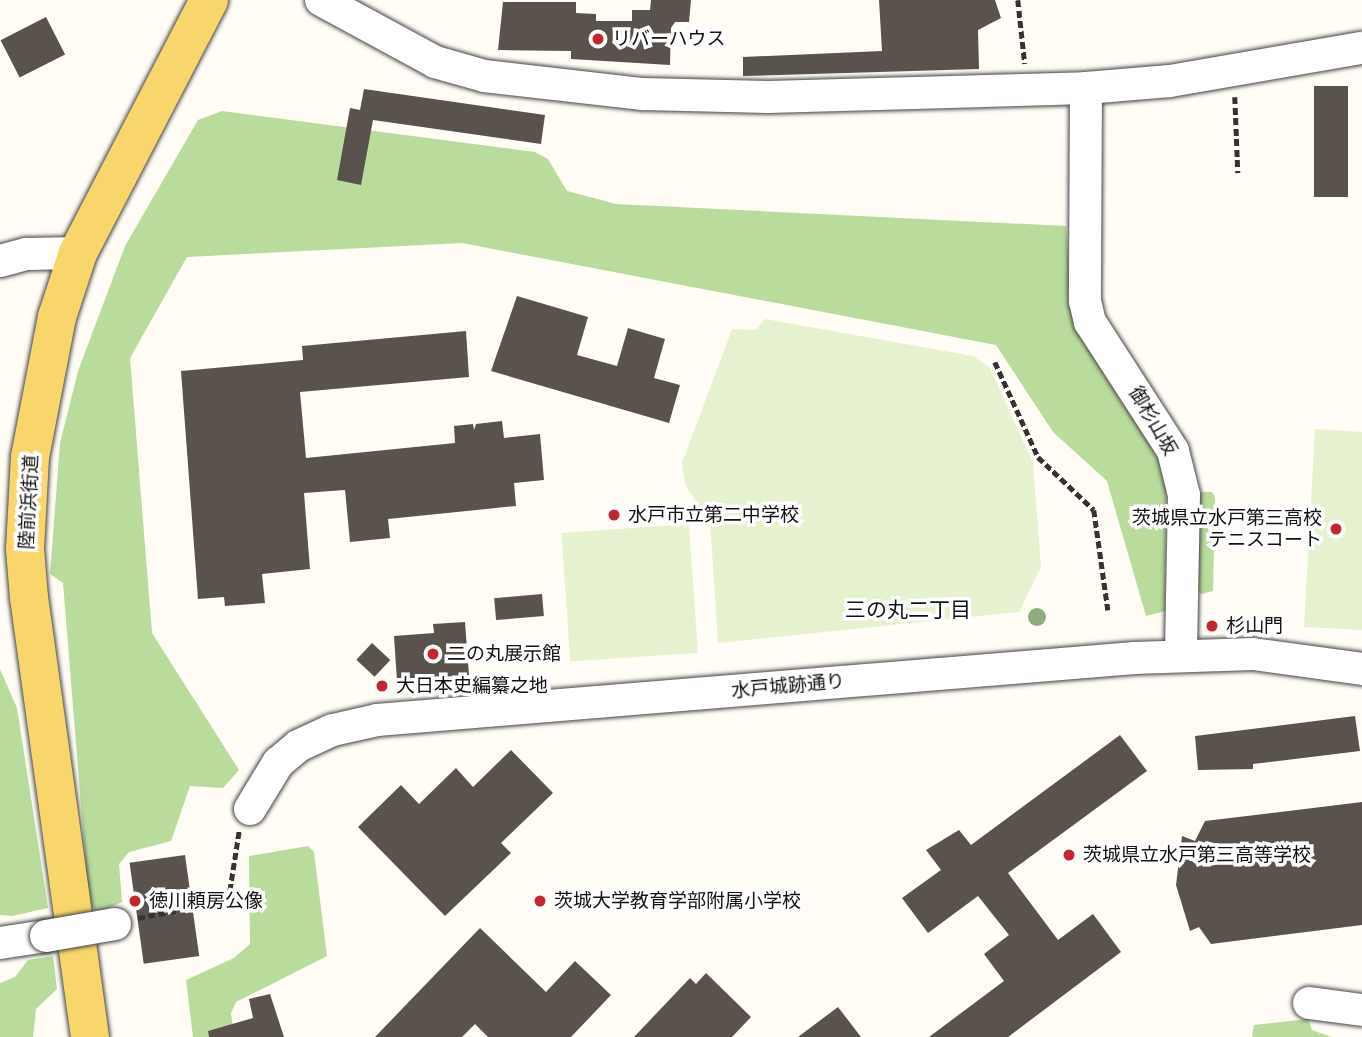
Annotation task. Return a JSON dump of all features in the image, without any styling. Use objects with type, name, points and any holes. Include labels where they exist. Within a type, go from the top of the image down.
[{"type":"main road","name":"陸前浜街道","points":[[90,1037],[25,549],[34,419],[78,253],[209,0]]},
{"type":"street","points":[[321,0],[435,62],[545,85],[768,97],[1086,88],[1234,71],[1362,48]]},
{"type":"street","name":"御杉山坂","points":[[1086,88],[1084,301],[1090,322],[1173,451],[1184,495],[1181,656]]},
{"type":"street","points":[[0,261],[27,254],[78,253]]},
{"type":"street","name":"水戸城跡通り","points":[[250,809],[278,763],[298,746],[332,730],[377,720],[1181,656],[1253,654],[1362,669]]},
{"type":"street","points":[[0,943],[119,922]]},
{"type":"street","points":[[1309,1003],[1362,1010]]},
{"type":"path","points":[[1017,0],[1028,90]]},
{"type":"path","points":[[1234,71],[1238,173]]},
{"type":"path","points":[[995,362],[1038,457],[1094,510],[1108,610]]},
{"type":"path","points":[[119,922],[228,901],[233,844],[250,809]]},
{"type":"green space","points":[[222,111],[535,152],[548,159],[567,191],[616,204],[1066,226],[1074,328],[1145,427],[1166,480],[1165,611],[1146,616],[1107,481],[1053,432],[996,345],[462,243],[187,257],[130,358],[152,633],[239,770],[223,788],[190,786],[171,841],[129,852],[119,864],[122,902],[98,912],[89,904],[63,583],[50,574],[60,443],[78,371],[125,246],[198,120]]},
{"type":"green space","points":[[765,319],[973,356],[990,368],[1033,463],[1041,567],[1019,612],[718,643],[710,522],[685,485],[682,463],[732,329],[756,330]]},
{"type":"green space","name":"茨城県立水戸第三高校 テニスコート","points":[[1315,429],[1362,432],[1362,630],[1304,627]]},
{"type":"green space","points":[[1201,492],[1212,492],[1215,498],[1213,591],[1201,594],[1195,588],[1196,498]]},
{"type":"green space","points":[[689,524],[698,653],[570,662],[561,533]]},
{"type":"green space","points":[[0,669],[17,708],[48,908],[12,916],[0,915]]},
{"type":"green space","points":[[308,846],[314,852],[327,956],[236,1002],[231,1013],[234,1037],[193,1037],[186,980],[234,958],[250,944],[249,856]]},
{"type":"green space","points":[[53,956],[57,989],[36,1009],[33,1037],[0,1037],[0,983],[15,977],[28,960]]},
{"type":"green space","points":[[1308,1019],[1312,1030],[1332,1037],[1252,1037],[1254,1025]]},
{"type":"building","name":"リバーハウス","points":[[651,0],[691,0],[689,22],[675,22],[671,28],[670,65],[571,59],[571,51],[498,50],[503,2],[576,2],[576,13],[596,14],[596,21],[632,21],[632,10],[650,10]]},
{"type":"building","points":[[879,0],[995,0],[1001,18],[978,30],[979,69],[743,76],[743,57],[882,51]]},
{"type":"building","points":[[46,17],[65,54],[20,78],[1,40]]},
{"type":"building","points":[[1314,86],[1348,86],[1348,197],[1314,197]]},
{"type":"building","points":[[364,89],[545,115],[541,144],[373,120],[361,185],[337,180],[350,108],[360,110]]},
{"type":"building","points":[[517,296],[588,317],[577,355],[617,366],[628,328],[665,339],[654,378],[680,385],[669,423],[491,371]]},
{"type":"building","points":[[466,331],[469,377],[300,392],[306,458],[455,443],[454,426],[473,424],[474,430],[476,424],[502,421],[504,438],[540,434],[544,480],[514,483],[516,506],[388,519],[390,538],[350,542],[345,490],[304,493],[310,569],[262,574],[265,603],[225,606],[224,597],[198,599],[181,371],[303,360],[302,346]]},
{"type":"building","points":[[542,594],[544,616],[496,620],[494,598]]},
{"type":"building","points":[[465,622],[469,675],[397,681],[394,636],[434,633],[433,624]]},
{"type":"building","points":[[372,643],[390,660],[375,677],[356,660]]},
{"type":"building","points":[[1355,716],[1360,751],[1253,764],[1253,769],[1198,770],[1195,736]]},
{"type":"building","points":[[1120,735],[1147,771],[1008,873],[1058,940],[1093,914],[1121,952],[1008,1037],[929,1037],[1004,981],[984,954],[1009,935],[978,896],[928,933],[902,898],[941,870],[926,850],[959,830],[971,845]]},
{"type":"building","points":[[511,750],[553,793],[501,843],[511,853],[445,916],[358,827],[401,785],[419,804],[456,768],[473,787]]},
{"type":"building","points":[[1362,802],[1362,925],[1211,944],[1199,927],[1190,931],[1176,885],[1182,836],[1195,841],[1205,821]]},
{"type":"building","points":[[185,855],[199,956],[144,964],[130,863]]},
{"type":"building","points":[[480,928],[546,992],[575,961],[611,995],[571,1037],[488,1037],[475,1024],[462,1037],[375,1037]]},
{"type":"building","points":[[706,973],[751,1017],[732,1037],[634,1037],[690,978],[696,984]]},
{"type":"building","points":[[270,994],[284,1037],[209,1037],[208,1031],[253,1018],[249,999]]},
{"type":"building","points":[[838,1007],[861,1037],[798,1037]]},
{"type":"place","name":"リバーハウス","points":[[598,39]]},
{"type":"place","name":"水戸市立第二中学校","points":[[614,515]]},
{"type":"place","name":"茨城県立水戸第三高校 テニスコート","points":[[1336,529]]},
{"type":"place","name":"杉山門","points":[[1212,626]]},
{"type":"place","name":"二の丸展示館","points":[[433,654]]},
{"type":"place","name":"大日本史編纂之地","points":[[382,686]]},
{"type":"place","name":"茨城県立水戸第三高等学校","points":[[1069,855]]},
{"type":"place","name":"徳川頼房公像","points":[[135,901]]},
{"type":"place","name":"茨城大学教育学部附属小学校","points":[[540,901]]},
{"type":"district","name":"三の丸二丁目","points":[[908,610]]}]
